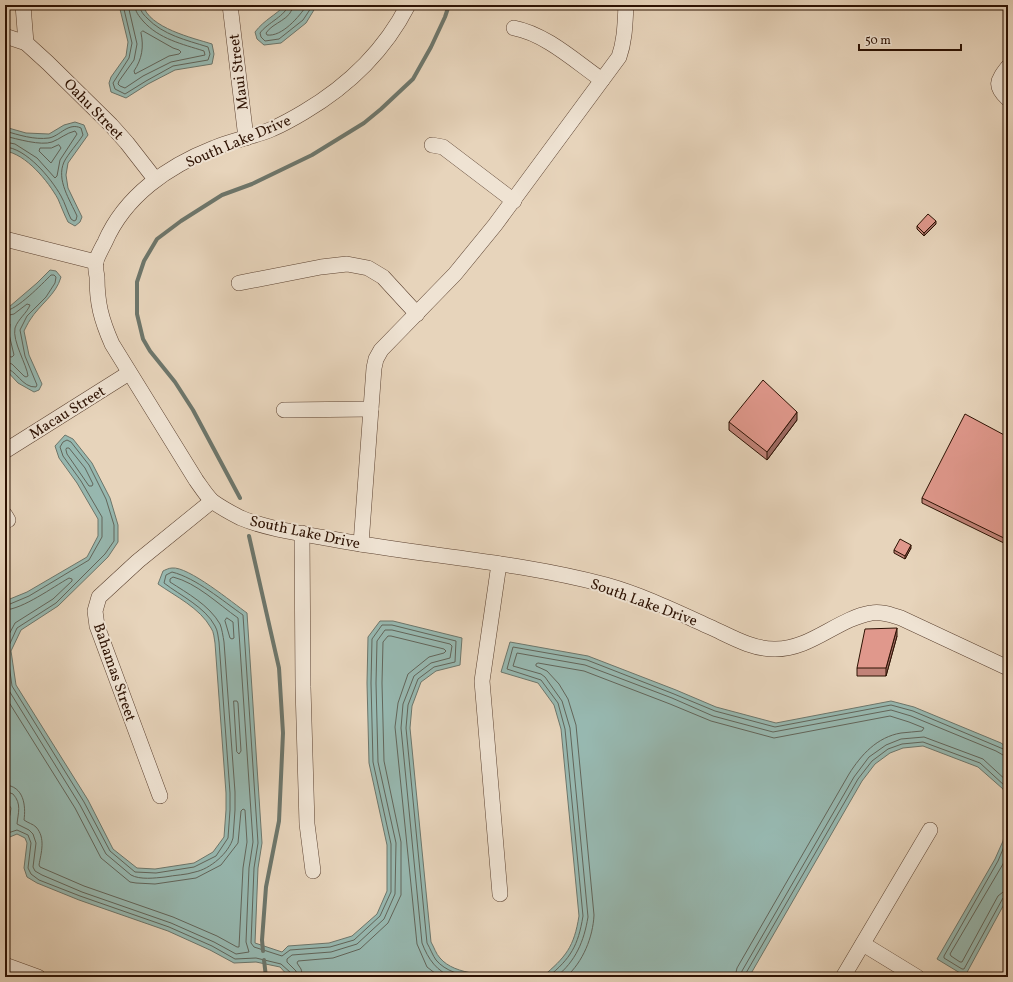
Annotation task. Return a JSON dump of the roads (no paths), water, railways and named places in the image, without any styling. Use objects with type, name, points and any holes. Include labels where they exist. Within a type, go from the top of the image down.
[{"type":"street","points":[[5,36],[26,42],[23,5]]},
{"type":"street","name":"Maui Street","points":[[230,5],[246,138]]},
{"type":"street","name":"South Lake Drive","points":[[408,5],[379,50],[358,73],[336,90],[305,111],[272,129],[214,148],[186,162],[156,180],[140,193],[127,205],[112,227],[96,262],[97,297],[103,323],[112,344],[196,480],[212,501],[242,518],[274,528],[302,534],[499,564],[558,574],[608,585],[662,605],[752,646],[773,649],[788,648],[872,612],[888,614],[900,618],[1008,668]]},
{"type":"street","points":[[360,544],[376,359],[381,350],[455,274],[514,201],[619,57],[623,46],[626,5]]},
{"type":"street","points":[[514,28],[527,30],[542,38],[602,80]]},
{"type":"street","name":"Oahu Street","points":[[26,42],[111,125],[156,180]]},
{"type":"street","points":[[1008,67],[998,81],[1000,92],[1008,99]]},
{"type":"street","points":[[432,145],[443,147],[514,201]]},
{"type":"street","points":[[5,239],[96,262]]},
{"type":"street","points":[[239,283],[321,267],[347,264],[368,268],[383,277],[417,314]]},
{"type":"street","name":"Macau Street","points":[[5,451],[129,373]]},
{"type":"street","points":[[284,410],[371,409]]},
{"type":"street","name":"Bahamas Street","points":[[160,796],[97,626],[95,611],[99,597],[138,561],[212,501]]},
{"type":"street","points":[[302,534],[303,687],[307,824],[313,871]]},
{"type":"street","points":[[499,564],[482,681],[500,894]]},
{"type":"street","points":[[843,977],[930,830]]},
{"type":"street","points":[[863,944],[917,977]]},
{"type":"street","points":[[5,965],[38,977]]},
{"type":"water","points":[[119,5],[143,5],[147,13],[162,26],[183,35],[212,44],[214,54],[212,64],[175,70],[148,84],[126,98],[111,92],[109,83],[111,77],[126,56],[128,42]]},
{"type":"water","points":[[285,5],[317,5],[306,23],[281,43],[264,45],[257,39],[255,32],[262,24]]},
{"type":"water","points":[[75,122],[84,125],[88,135],[68,163],[66,175],[68,188],[82,217],[80,222],[75,226],[68,222],[54,192],[36,169],[21,157],[5,151],[5,127],[26,133],[49,134],[64,125]]},
{"type":"water","points":[[50,270],[56,271],[61,277],[59,283],[52,294],[28,322],[24,331],[29,355],[42,384],[39,390],[34,392],[18,383],[5,369],[5,308],[9,307]]},
{"type":"water","points":[[65,435],[73,439],[92,463],[110,498],[118,525],[118,542],[108,557],[58,606],[21,630],[11,651],[16,685],[88,800],[113,849],[137,868],[155,869],[194,863],[213,852],[224,837],[226,793],[213,633],[206,621],[194,608],[158,584],[163,571],[172,568],[188,573],[210,586],[247,613],[262,843],[258,868],[255,943],[282,952],[288,946],[329,943],[352,936],[377,914],[387,891],[387,845],[369,763],[367,683],[368,637],[380,621],[393,621],[462,638],[460,665],[436,671],[421,682],[412,706],[410,728],[431,942],[440,958],[455,968],[474,974],[514,977],[289,977],[280,967],[256,962],[234,963],[210,950],[168,931],[79,900],[37,883],[27,877],[24,868],[27,843],[25,838],[17,834],[5,839],[5,824],[10,815],[11,808],[5,799],[5,601],[27,592],[87,557],[98,536],[98,519],[77,483],[59,458],[55,446]]},
{"type":"water","points":[[510,642],[588,656],[716,707],[776,723],[891,701],[914,707],[1001,743],[1008,748],[1008,803],[1003,789],[978,767],[923,746],[903,748],[890,753],[875,764],[862,781],[749,977],[542,977],[568,951],[577,927],[579,916],[561,729],[554,705],[538,683],[501,672]]},
{"type":"water","points":[[1008,819],[1008,897],[965,976],[937,959],[995,859],[1003,841]]},
{"type":"waterway","points":[[240,498],[193,410],[175,382],[150,351],[143,339],[137,314],[137,282],[144,261],[157,239],[181,221],[222,195],[252,184],[312,155],[364,123],[381,109],[413,79],[431,47],[449,5]]},
{"type":"waterway","points":[[249,536],[279,668],[283,733],[279,821],[266,887],[262,940],[263,951]]},
{"type":"waterway","points":[[264,960],[266,977]]}]
